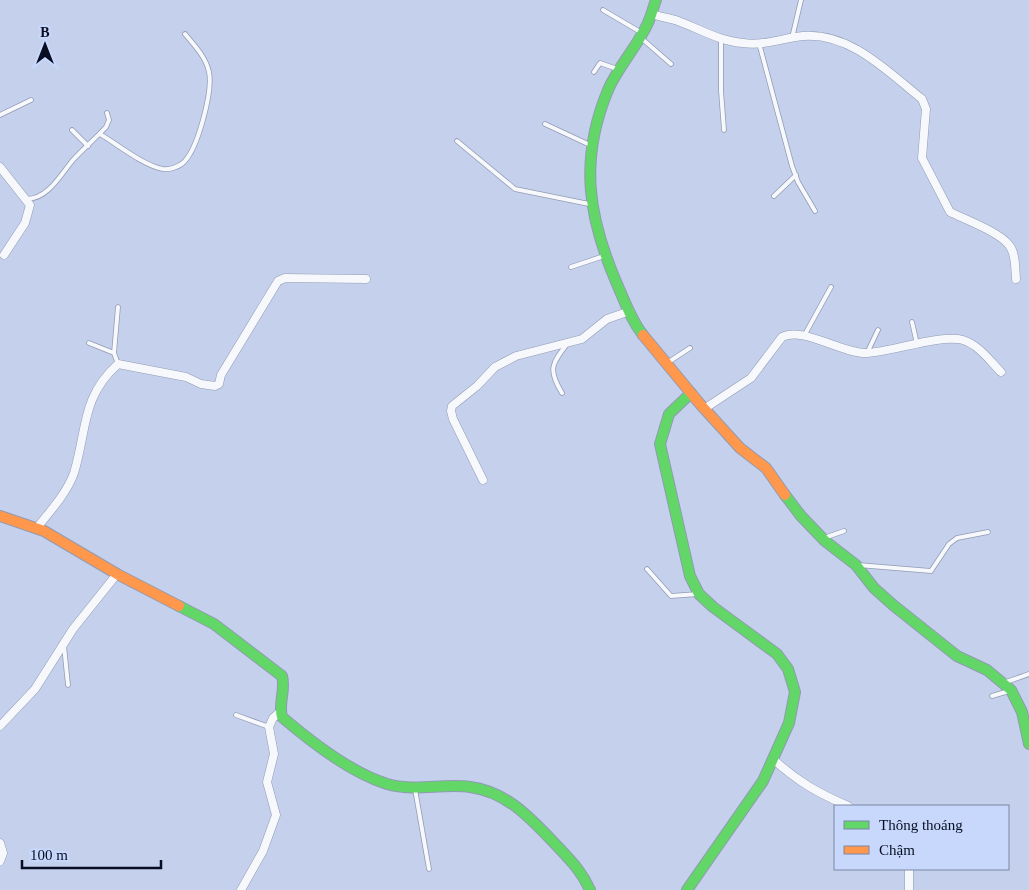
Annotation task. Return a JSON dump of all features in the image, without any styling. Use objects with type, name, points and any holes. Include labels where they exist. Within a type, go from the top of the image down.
[{"type":"street","points":[[656,0],[652,14],[641,35],[618,70],[602,106],[591,145],[591,204],[604,256],[639,332],[704,409],[740,448],[766,468],[801,516],[822,538],[837,552],[856,565],[874,588],[893,605],[957,656],[987,670],[1007,687],[1022,712],[1029,744]]},
{"type":"street","points":[[652,14],[677,21],[721,39],[744,44],[803,36],[825,37],[844,43],[861,52],[922,99],[926,109],[922,158],[940,189],[946,208],[950,212],[995,235],[1009,245],[1013,255],[1016,280]]},
{"type":"street","points":[[0,166],[30,205],[25,223],[4,255]]},
{"type":"street","points":[[37,528],[70,483],[87,412],[101,383],[118,364],[186,377],[201,384],[215,386],[219,384],[221,375],[278,280],[286,278],[366,279]]},
{"type":"street","points":[[483,480],[454,419],[451,411],[452,406],[502,363],[516,356],[546,347],[582,339],[607,320],[630,312]]},
{"type":"street","points":[[704,409],[751,378],[782,337],[789,334],[804,336],[847,350],[867,353],[916,344],[954,339],[964,340],[980,350],[1001,372]]},
{"type":"street","points":[[687,890],[763,781],[794,706],[795,692],[788,668],[777,654],[712,607],[699,594],[690,576],[660,444],[662,426],[670,410],[691,393]]},
{"type":"street","points":[[0,516],[37,528],[117,574],[214,624],[278,671],[285,685],[280,712],[269,727],[274,754],[267,782],[276,815],[263,851],[241,890]]},
{"type":"street","points":[[0,726],[35,689],[63,644],[117,574]]},
{"type":"street","points":[[280,712],[290,725],[367,775],[386,784],[415,789],[470,787],[488,790],[500,796],[531,818],[572,859],[582,872],[590,890]]},
{"type":"street","points":[[773,759],[810,789],[846,805]]},
{"type":"street","points":[[0,843],[3,853],[0,861]]},
{"type":"street","points":[[908,890],[909,870]]},
{"type":"lane","points":[[792,38],[801,0]]},
{"type":"lane","points":[[602,10],[641,35],[672,64]]},
{"type":"lane","points":[[100,134],[164,170],[176,167],[184,162],[191,152],[204,116],[211,81],[209,70],[201,54],[184,34]]},
{"type":"lane","points":[[721,39],[721,92],[724,130]]},
{"type":"lane","points":[[759,43],[796,175],[815,211]]},
{"type":"lane","points":[[594,72],[600,63],[618,70]]},
{"type":"lane","points":[[0,115],[31,100]]},
{"type":"lane","points":[[27,199],[35,198],[44,192],[100,134],[108,122],[107,113]]},
{"type":"lane","points":[[545,124],[591,145]]},
{"type":"lane","points":[[72,130],[88,146]]},
{"type":"lane","points":[[457,141],[514,189],[591,204]]},
{"type":"lane","points":[[774,196],[796,175]]},
{"type":"lane","points":[[571,267],[604,256]]},
{"type":"lane","points":[[804,336],[831,287]]},
{"type":"lane","points":[[118,307],[114,353],[118,364]]},
{"type":"lane","points":[[912,322],[916,344]]},
{"type":"lane","points":[[867,353],[878,330]]},
{"type":"lane","points":[[89,343],[114,353]]},
{"type":"lane","points":[[562,393],[554,379],[553,367],[555,359],[568,343]]},
{"type":"lane","points":[[666,364],[690,348]]},
{"type":"lane","points":[[822,538],[844,531]]},
{"type":"lane","points":[[856,565],[931,571],[935,568],[949,544],[957,538],[988,532]]},
{"type":"lane","points":[[647,569],[671,596],[699,594]]},
{"type":"lane","points":[[63,644],[68,685]]},
{"type":"lane","points":[[992,696],[1029,674]]},
{"type":"lane","points":[[236,715],[269,727]]},
{"type":"lane","points":[[415,789],[429,869]]},
{"type":"traffic: fast","points":[[643,335],[626,304],[599,235],[594,212],[590,164],[593,140],[608,90],[643,33],[656,0]]},
{"type":"traffic: fast","points":[[687,890],[763,781],[789,723],[795,692],[788,669],[777,654],[713,607],[699,594],[690,576],[660,444],[669,414],[691,393]]},
{"type":"traffic: fast","points":[[785,495],[801,516],[825,541],[856,565],[874,588],[893,605],[957,656],[987,670],[1011,690],[1022,712],[1029,744]]},
{"type":"traffic: fast","points":[[179,606],[214,624],[282,676],[282,717],[332,755],[360,772],[387,784],[408,787],[460,786],[484,790],[497,795],[519,809],[540,828],[564,853],[584,878],[590,890]]},
{"type":"traffic: slow","points":[[643,335],[700,404],[740,448],[766,468],[785,495]]},
{"type":"traffic: slow","points":[[0,516],[44,531],[117,574],[179,606]]}]
